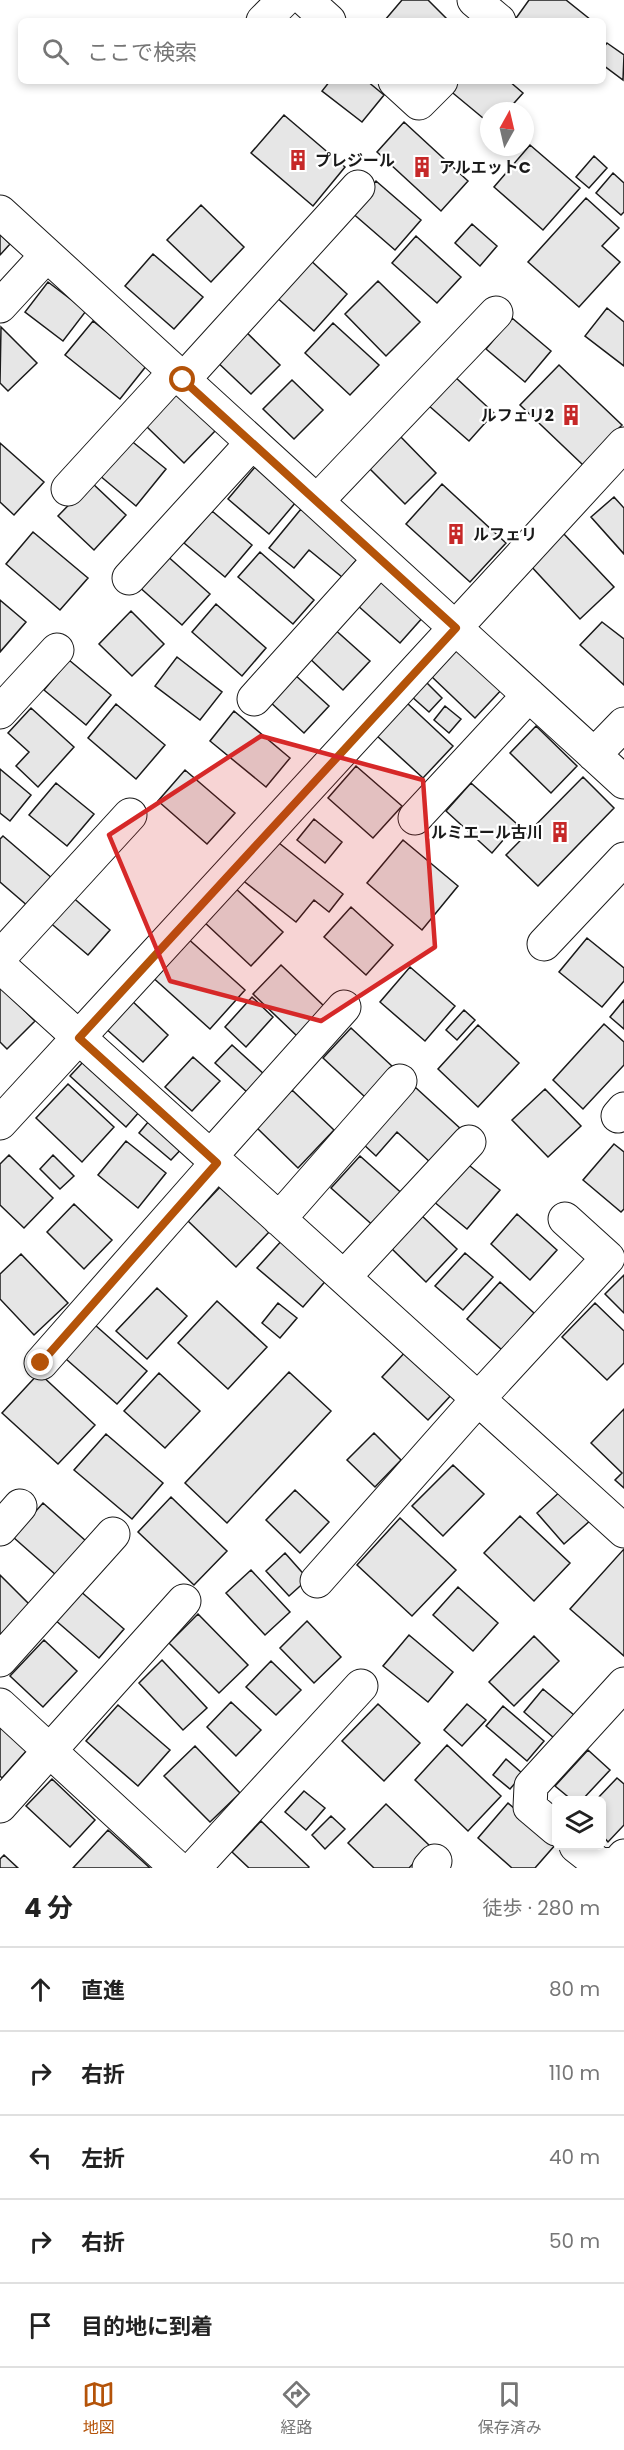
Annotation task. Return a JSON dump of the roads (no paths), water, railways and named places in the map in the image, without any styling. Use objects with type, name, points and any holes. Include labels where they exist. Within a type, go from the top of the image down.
[{"type":"street","points":[[265,18],[284,0]]},
{"type":"street","points":[[306,0],[326,18]]},
{"type":"street","points":[[474,0],[495,18]]},
{"type":"street","points":[[398,84],[419,103],[438,84]]},
{"type":"street","points":[[68,489],[358,187]]},
{"type":"street","points":[[0,212],[624,782]]},
{"type":"street","points":[[0,306],[47,255]]},
{"type":"street","points":[[317,501],[496,312]]},
{"type":"street","points":[[129,578],[252,442]]},
{"type":"street","points":[[0,1123],[624,444]]},
{"type":"street","points":[[254,699],[380,559]]},
{"type":"street","points":[[0,712],[57,650]]},
{"type":"street","points":[[415,818],[529,695]]},
{"type":"street","points":[[594,755],[624,724]]},
{"type":"street","points":[[0,957],[130,815]]},
{"type":"street","points":[[544,944],[624,859]]},
{"type":"street","points":[[0,966],[624,1531]]},
{"type":"street","points":[[41,1363],[344,1008]]},
{"type":"street","points":[[279,1219],[400,1081]]},
{"type":"street","points":[[344,1277],[469,1142]]},
{"type":"street","points":[[317,1581],[478,1399],[608,1258],[565,1219]]},
{"type":"street","points":[[0,1660],[113,1534]]},
{"type":"street","points":[[0,1806],[184,1601]]},
{"type":"street","points":[[552,1826],[530,1807],[531,1786],[624,1684]]},
{"type":"street","points":[[194,1868],[361,1686]]},
{"type":"street","points":[[0,1705],[177,1868]]},
{"type":"street","points":[[579,1856],[600,1865],[617,1864],[624,1856]]},
{"type":"place","name":"プレジール","points":[[298,160]]},
{"type":"place","name":"アルエットC","points":[[422,167]]},
{"type":"place","name":"ルフェリ2","points":[[571,415]]},
{"type":"place","name":"ルフェリ","points":[[456,534]]},
{"type":"place","name":"ルミエール古川","points":[[560,832]]}]
